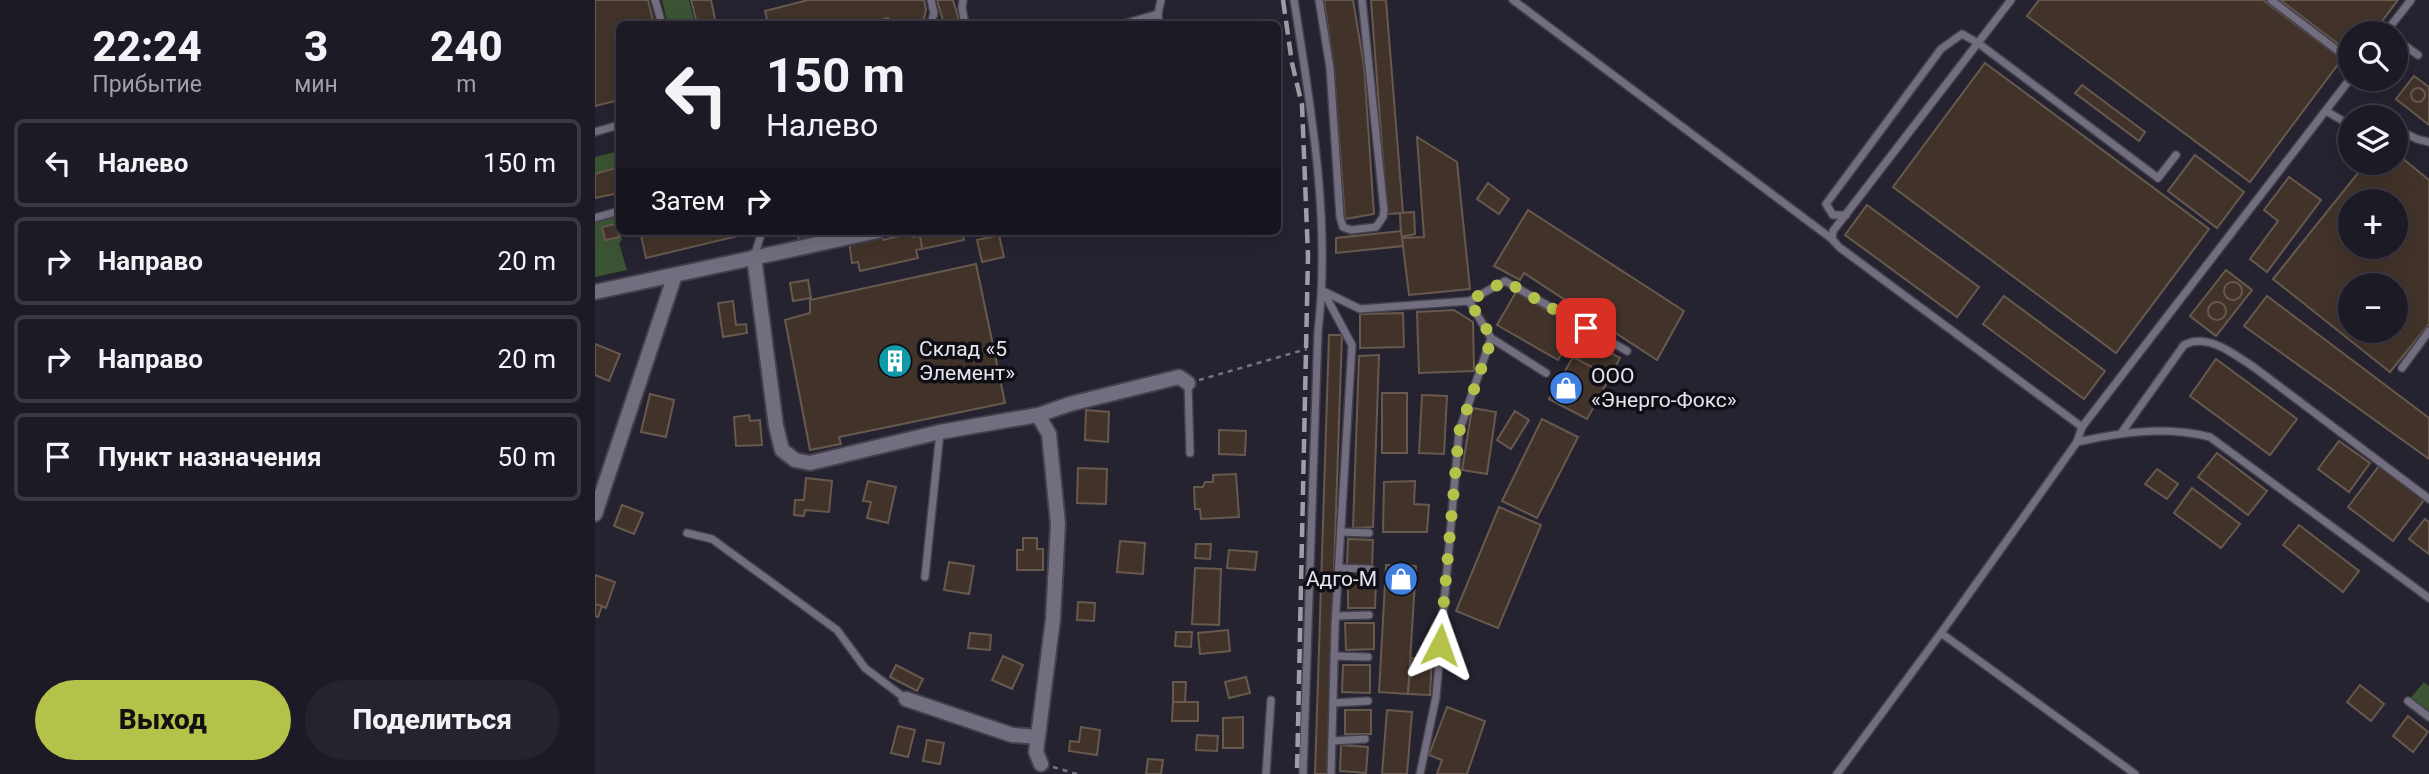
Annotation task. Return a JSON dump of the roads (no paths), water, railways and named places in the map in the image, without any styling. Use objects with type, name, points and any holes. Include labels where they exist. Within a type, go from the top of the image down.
[{"type":"street","points":[[595,292],[859,235]]},
{"type":"street","points":[[754,257],[776,426],[782,450],[795,460],[810,463],[940,432],[1038,415],[1070,404],[1179,377],[1188,383]]},
{"type":"street","points":[[595,514],[675,275]]},
{"type":"street","points":[[1038,415],[1049,434],[1058,524],[1053,619],[1036,752],[1041,764]]},
{"type":"street","points":[[906,699],[1012,735],[1038,737]]},
{"type":"lane","points":[[655,0],[660,21]]},
{"type":"lane","points":[[931,0],[935,13],[932,21]]},
{"type":"lane","points":[[963,0],[964,21]]},
{"type":"lane","points":[[1159,21],[1161,0]]},
{"type":"lane","points":[[1294,0],[1316,161],[1323,291],[1318,331],[1303,774]]},
{"type":"lane","points":[[1319,0],[1331,68],[1340,217],[1343,228],[1351,230],[1376,227],[1384,210],[1362,0]]},
{"type":"lane","points":[[1513,0],[1832,239],[1839,247],[2083,427]]},
{"type":"lane","points":[[1832,239],[1833,231],[2011,0]]},
{"type":"lane","points":[[2271,0],[2338,51]]},
{"type":"lane","points":[[2395,21],[2411,0]]},
{"type":"lane","points":[[1134,21],[1158,14]]},
{"type":"lane","points":[[1846,215],[1833,215],[1826,204],[1941,49],[1962,34],[1978,43],[2158,178],[2176,155]]},
{"type":"lane","points":[[2408,48],[2418,55]]},
{"type":"lane","points":[[1837,774],[2077,442],[2083,427],[2341,91]]},
{"type":"lane","points":[[2326,111],[2338,118]]},
{"type":"lane","points":[[595,132],[616,126]]},
{"type":"lane","points":[[2408,135],[2429,142]]},
{"type":"lane","points":[[595,218],[616,212]]},
{"type":"lane","points":[[754,257],[761,235]]},
{"type":"lane","points":[[1323,291],[1360,309],[1469,301],[1505,281],[1627,351]]},
{"type":"lane","points":[[1323,291],[1352,345],[1334,656],[1331,774]]},
{"type":"lane","points":[[1469,301],[1492,338],[1546,373]]},
{"type":"lane","points":[[2402,368],[2429,331]]},
{"type":"lane","points":[[1420,774],[1436,697],[1459,432],[1492,338]]},
{"type":"lane","points":[[2122,432],[2184,345],[2191,341],[2204,341],[2226,349],[2255,368],[2429,499]]},
{"type":"lane","points":[[1188,383],[1190,453]]},
{"type":"lane","points":[[2077,442],[2122,432],[2175,430],[2210,437],[2429,598]]},
{"type":"lane","points":[[925,577],[940,432]]},
{"type":"lane","points":[[1341,532],[1369,533]]},
{"type":"lane","points":[[687,533],[712,539],[837,631],[865,668],[906,699]]},
{"type":"lane","points":[[1339,568],[1371,569]]},
{"type":"lane","points":[[1336,616],[1369,615]]},
{"type":"lane","points":[[1941,633],[2135,774]]},
{"type":"lane","points":[[1334,656],[1368,657]]},
{"type":"lane","points":[[1266,774],[1271,700]]},
{"type":"lane","points":[[1333,703],[1368,701]]},
{"type":"lane","points":[[2408,701],[2429,717]]},
{"type":"lane","points":[[1332,741],[1365,739]]},
{"type":"railway","points":[[1283,0],[1292,63],[1302,105],[1308,256],[1297,774]]},
{"type":"place","name":"Склад «5 Элемент»","points":[[895,361]]},
{"type":"place","name":"ООО «Энерго-Фокс»","points":[[1566,388]]},
{"type":"place","name":"Адго-М","points":[[1401,579]]}]
